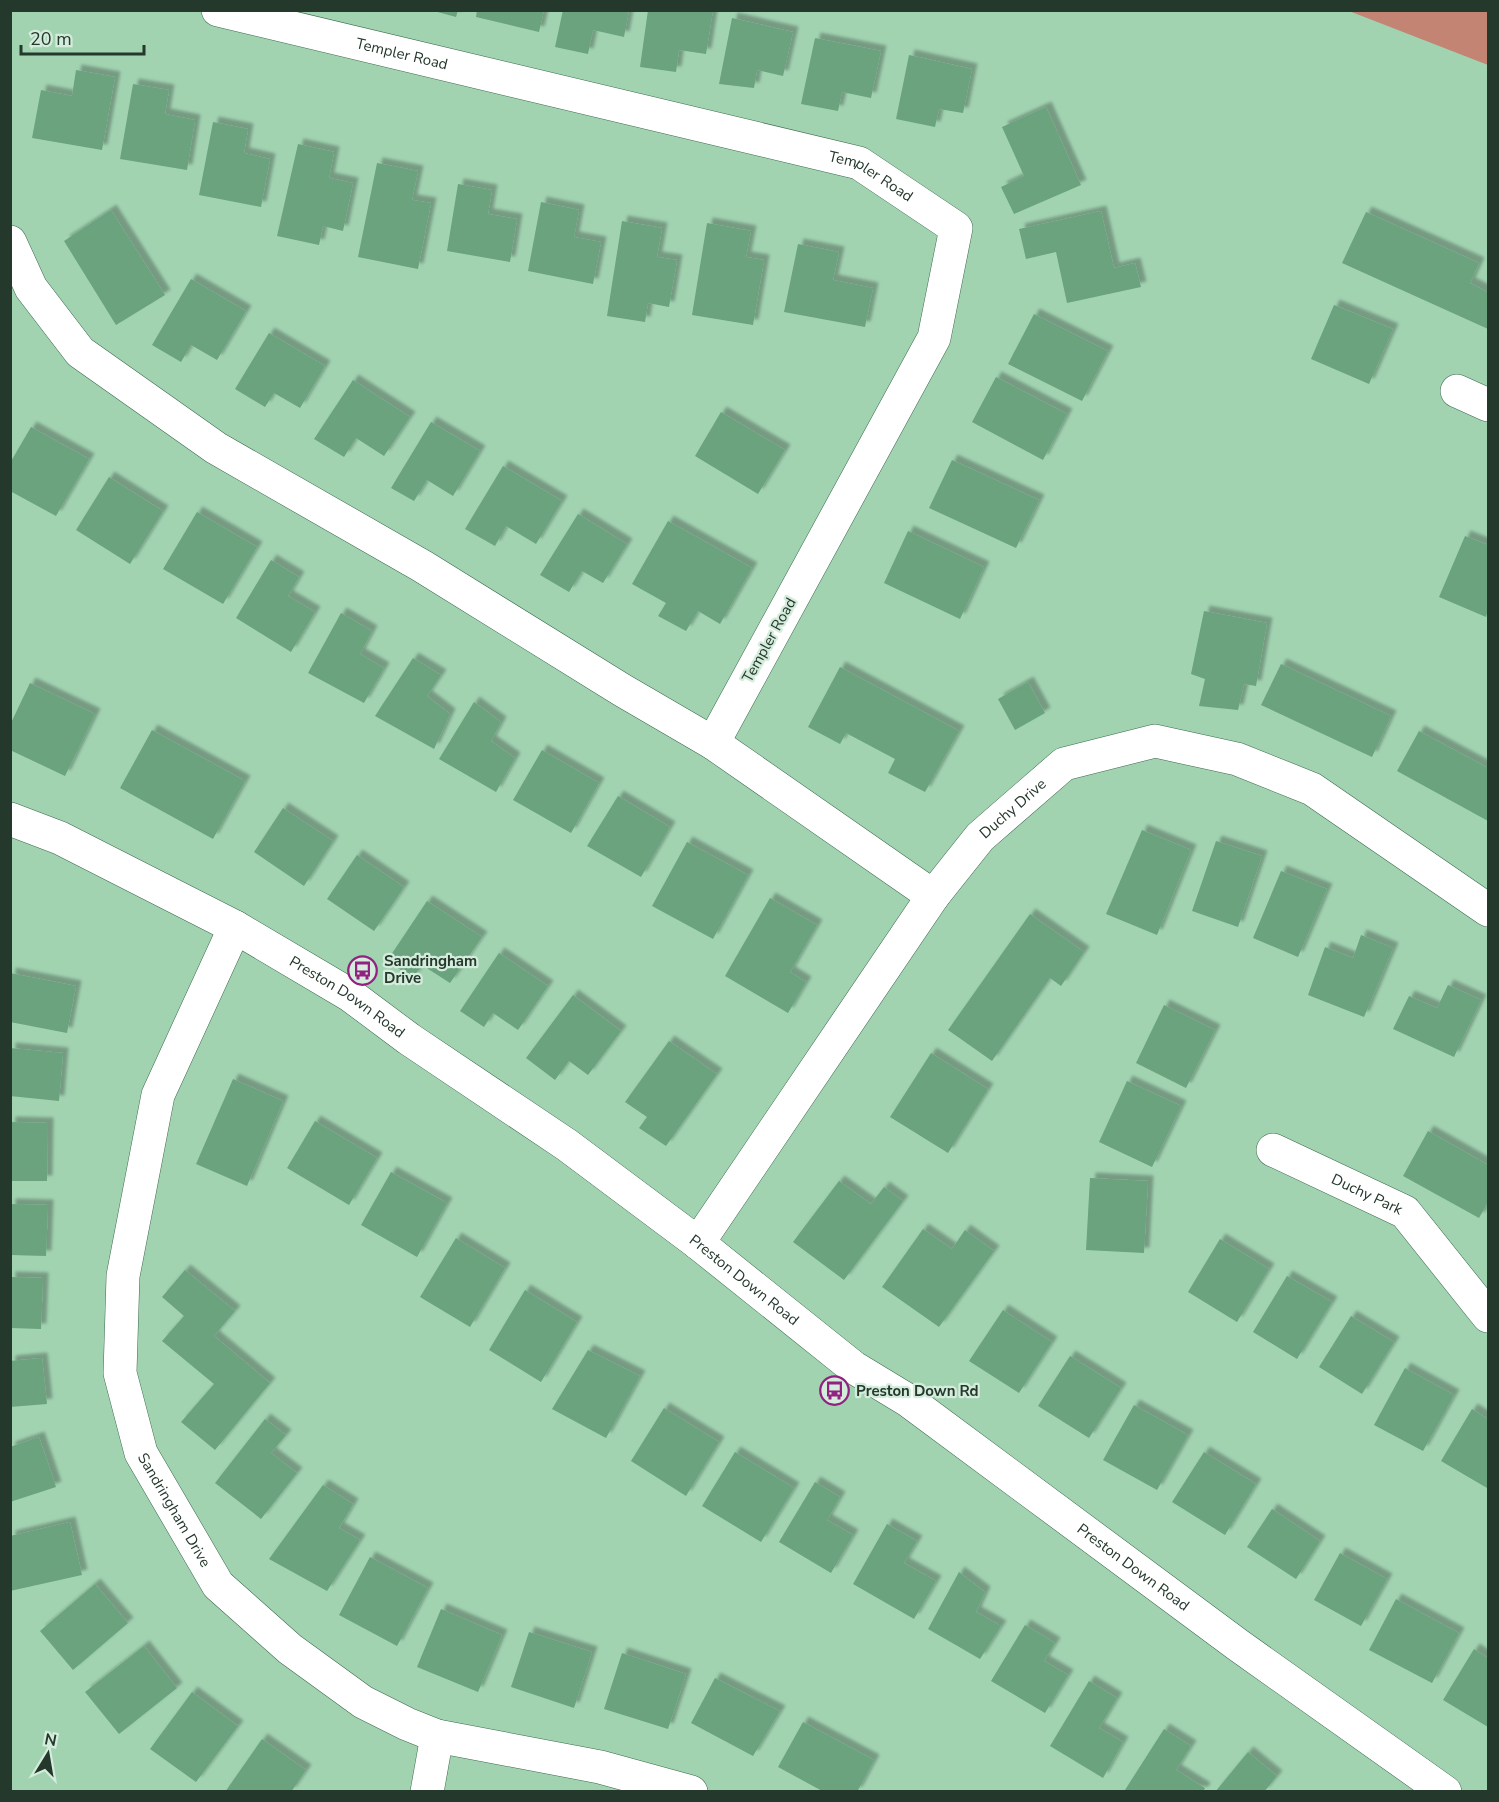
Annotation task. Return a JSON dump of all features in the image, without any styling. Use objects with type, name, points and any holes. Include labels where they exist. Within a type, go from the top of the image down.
[{"type":"street","name":"Templer Road","points":[[218,10],[859,162],[956,228],[934,338],[713,743]]},
{"type":"street","points":[[10,242],[31,288],[80,352],[216,447],[422,566],[622,690],[713,743],[933,896]]},
{"type":"street","points":[[1457,391],[1488,405]]},
{"type":"street","name":"Duchy Drive","points":[[698,1243],[933,896],[980,837],[1064,764],[1155,741],[1238,759],[1312,789],[1488,910]]},
{"type":"street","name":"Preston Down Road","points":[[10,819],[60,838],[235,927],[351,995],[409,1039],[567,1145],[698,1243],[853,1367],[909,1401],[1238,1645],[1445,1791]]},
{"type":"street","name":"Sandringham Drive","points":[[235,927],[158,1095],[123,1276],[120,1373],[141,1453],[218,1585],[290,1649],[363,1702],[437,1736],[600,1767],[691,1791]]},
{"type":"street","name":"Duchy Park","points":[[1273,1150],[1405,1212],[1488,1316]]},
{"type":"street","points":[[427,1791],[437,1736]]},
{"type":"shaded area","points":[[1349,11],[1488,11],[1488,65]]},
{"type":"building","points":[[430,10],[458,10],[456,17]]},
{"type":"building","points":[[477,10],[544,10],[539,32],[476,17]]},
{"type":"building","points":[[563,10],[629,10],[624,37],[593,30],[588,54],[555,47]]},
{"type":"building","points":[[648,10],[713,10],[706,54],[679,50],[676,72],[640,67]]},
{"type":"building","points":[[732,18],[793,32],[783,76],[757,70],[754,88],[719,84]]},
{"type":"building","points":[[815,38],[881,51],[871,98],[842,92],[838,111],[801,104]]},
{"type":"building","points":[[909,55],[972,69],[963,113],[939,109],[935,127],[896,119]]},
{"type":"building","points":[[76,70],[115,77],[102,150],[32,138],[41,90],[72,96]]},
{"type":"building","points":[[133,84],[169,90],[165,114],[195,120],[187,170],[120,159]]},
{"type":"building","points":[[1046,107],[1081,185],[1014,214],[1001,187],[1024,176],[1002,127]]},
{"type":"building","points":[[213,122],[248,129],[244,153],[270,159],[261,207],[199,195]]},
{"type":"building","points":[[298,144],[334,152],[329,178],[353,183],[343,231],[323,226],[319,245],[277,236]]},
{"type":"building","points":[[377,163],[418,171],[412,200],[431,203],[418,269],[358,257]]},
{"type":"building","points":[[458,184],[492,190],[488,214],[517,219],[510,262],[447,251]]},
{"type":"building","points":[[541,202],[579,210],[574,237],[601,242],[593,284],[528,271]]},
{"type":"building","points":[[111,210],[165,295],[116,325],[64,241]]},
{"type":"building","points":[[1101,211],[1114,268],[1135,263],[1141,287],[1067,303],[1056,252],[1026,259],[1019,229]]},
{"type":"building","points":[[1366,212],[1479,263],[1470,283],[1488,292],[1488,329],[1342,263]]},
{"type":"building","points":[[622,221],[662,228],[657,257],[677,260],[669,307],[648,303],[645,322],[607,316]]},
{"type":"building","points":[[707,223],[751,231],[746,257],[764,260],[753,325],[692,315]]},
{"type":"building","points":[[798,244],[839,252],[833,280],[873,288],[865,327],[784,312]]},
{"type":"building","points":[[191,279],[246,311],[217,360],[191,345],[181,362],[152,345]]},
{"type":"building","points":[[1334,305],[1393,329],[1369,384],[1311,359]]},
{"type":"building","points":[[1034,314],[1108,351],[1082,401],[1008,364]]},
{"type":"building","points":[[269,333],[325,366],[300,408],[274,393],[265,407],[235,389]]},
{"type":"building","points":[[996,377],[1067,414],[1043,460],[972,422]]},
{"type":"building","points":[[353,380],[410,417],[384,456],[356,438],[344,457],[314,439]]},
{"type":"building","points":[[721,412],[785,450],[758,494],[695,456]]},
{"type":"building","points":[[431,422],[480,451],[453,496],[427,480],[414,501],[391,488]]},
{"type":"building","points":[[31,427],[89,459],[56,516],[10,491],[10,463]]},
{"type":"building","points":[[952,460],[1039,500],[1016,548],[929,508]]},
{"type":"building","points":[[503,466],[562,501],[536,544],[506,526],[495,546],[465,529]]},
{"type":"building","points":[[109,477],[163,511],[130,564],[76,530]]},
{"type":"building","points":[[197,512],[257,547],[223,604],[163,569]]},
{"type":"building","points":[[578,514],[627,544],[603,583],[582,571],[569,592],[540,575]]},
{"type":"building","points":[[668,521],[752,568],[720,624],[698,611],[686,631],[658,616],[666,603],[632,584]]},
{"type":"building","points":[[908,531],[984,567],[960,619],[884,583]]},
{"type":"building","points":[[1465,536],[1488,545],[1488,610],[1486,617],[1439,597]]},
{"type":"building","points":[[271,560],[299,577],[288,596],[315,612],[291,652],[236,618]]},
{"type":"building","points":[[1204,611],[1267,623],[1256,686],[1244,684],[1238,710],[1199,706],[1205,679],[1191,674]]},
{"type":"building","points":[[341,613],[372,631],[360,654],[384,668],[364,703],[308,673]]},
{"type":"building","points":[[413,658],[441,675],[427,696],[450,714],[434,749],[375,716]]},
{"type":"building","points":[[1281,664],[1391,716],[1372,757],[1261,705]]},
{"type":"building","points":[[840,667],[959,731],[925,792],[888,773],[895,759],[846,733],[840,744],[808,727]]},
{"type":"building","points":[[1028,682],[1045,713],[1015,730],[998,699]]},
{"type":"building","points":[[30,683],[95,714],[65,776],[10,750],[10,725]]},
{"type":"building","points":[[474,702],[501,722],[491,741],[515,758],[496,792],[439,759]]},
{"type":"building","points":[[152,730],[245,781],[213,839],[120,788]]},
{"type":"building","points":[[1419,731],[1488,768],[1488,821],[1397,771]]},
{"type":"building","points":[[542,750],[599,783],[571,833],[513,800]]},
{"type":"building","points":[[618,796],[670,827],[641,877],[587,846]]},
{"type":"building","points":[[283,808],[333,841],[304,886],[254,852]]},
{"type":"building","points":[[1142,830],[1191,850],[1157,935],[1106,914]]},
{"type":"building","points":[[1216,841],[1262,856],[1238,927],[1192,911]]},
{"type":"building","points":[[687,842],[748,875],[713,939],[652,906]]},
{"type":"building","points":[[357,855],[404,887],[374,931],[327,899]]},
{"type":"building","points":[[1281,871],[1327,889],[1298,957],[1253,938]]},
{"type":"building","points":[[770,898],[817,925],[790,972],[806,982],[788,1013],[725,976]]},
{"type":"building","points":[[427,901],[482,937],[450,983],[422,965],[413,978],[387,961]]},
{"type":"building","points":[[1030,914],[1084,952],[1061,986],[1050,978],[992,1061],[948,1030]]},
{"type":"building","points":[[1361,935],[1393,948],[1364,1017],[1308,995],[1325,947],[1353,958]]},
{"type":"building","points":[[499,953],[548,986],[518,1030],[493,1013],[484,1027],[460,1011]]},
{"type":"building","points":[[10,973],[76,986],[67,1033],[10,1022]]},
{"type":"building","points":[[1448,985],[1481,1000],[1454,1057],[1393,1029],[1409,996],[1437,1008]]},
{"type":"building","points":[[573,995],[621,1031],[588,1075],[569,1061],[555,1080],[526,1058]]},
{"type":"building","points":[[1164,1005],[1215,1030],[1186,1088],[1136,1063]]},
{"type":"building","points":[[669,1041],[717,1074],[666,1146],[639,1128],[647,1117],[625,1102]]},
{"type":"building","points":[[10,1048],[63,1053],[59,1101],[10,1096]]},
{"type":"building","points":[[931,1053],[988,1089],[948,1153],[890,1117]]},
{"type":"building","points":[[233,1079],[283,1101],[247,1186],[196,1164]]},
{"type":"building","points":[[1127,1081],[1181,1106],[1152,1167],[1099,1142]]},
{"type":"building","points":[[315,1121],[377,1158],[349,1205],[287,1168]]},
{"type":"building","points":[[10,1122],[48,1123],[47,1181],[10,1181]]},
{"type":"building","points":[[1428,1131],[1488,1165],[1488,1202],[1479,1218],[1403,1176]]},
{"type":"building","points":[[391,1172],[447,1203],[417,1257],[361,1225]]},
{"type":"building","points":[[1090,1178],[1148,1181],[1144,1253],[1086,1250]]},
{"type":"building","points":[[839,1181],[871,1204],[884,1187],[903,1201],[844,1280],[793,1242]]},
{"type":"building","points":[[10,1204],[48,1205],[46,1256],[10,1255]]},
{"type":"building","points":[[923,1229],[952,1249],[965,1230],[994,1251],[939,1327],[882,1287]]},
{"type":"building","points":[[456,1238],[505,1268],[470,1327],[420,1297]]},
{"type":"building","points":[[1220,1239],[1269,1269],[1237,1322],[1188,1292]]},
{"type":"building","points":[[185,1270],[235,1311],[214,1336],[270,1383],[215,1450],[181,1422],[214,1384],[162,1341],[184,1316],[162,1297]]},
{"type":"building","points":[[1287,1276],[1332,1302],[1297,1359],[1253,1332]]},
{"type":"building","points":[[10,1277],[43,1278],[41,1329],[10,1328]]},
{"type":"building","points":[[525,1290],[577,1322],[541,1382],[489,1350]]},
{"type":"building","points":[[1003,1310],[1052,1342],[1019,1393],[969,1361]]},
{"type":"building","points":[[1351,1316],[1394,1342],[1362,1394],[1319,1367]]},
{"type":"building","points":[[588,1350],[640,1376],[606,1438],[552,1409]]},
{"type":"building","points":[[1070,1356],[1121,1388],[1089,1438],[1038,1406]]},
{"type":"building","points":[[42,1358],[47,1404],[10,1407],[10,1361]]},
{"type":"building","points":[[1405,1368],[1454,1395],[1423,1451],[1374,1425]]},
{"type":"building","points":[[1134,1405],[1188,1435],[1157,1490],[1103,1460]]},
{"type":"building","points":[[664,1408],[719,1442],[686,1496],[631,1461]]},
{"type":"building","points":[[1472,1409],[1488,1419],[1487,1488],[1441,1461]]},
{"type":"building","points":[[265,1419],[286,1435],[271,1453],[297,1473],[261,1519],[215,1483]]},
{"type":"building","points":[[39,1437],[56,1487],[10,1502],[10,1447]]},
{"type":"building","points":[[735,1452],[794,1488],[761,1542],[702,1506]]},
{"type":"building","points":[[1204,1452],[1256,1484],[1225,1535],[1172,1502]]},
{"type":"building","points":[[815,1482],[840,1497],[827,1520],[853,1535],[831,1573],[779,1542]]},
{"type":"building","points":[[323,1485],[353,1504],[339,1528],[360,1540],[327,1591],[269,1559]]},
{"type":"building","points":[[1272,1509],[1320,1541],[1296,1579],[1247,1547]]},
{"type":"building","points":[[70,1522],[82,1575],[10,1591],[10,1536]]},
{"type":"building","points":[[887,1524],[917,1541],[904,1563],[936,1581],[914,1619],[853,1584]]},
{"type":"building","points":[[1340,1553],[1387,1579],[1361,1626],[1314,1600]]},
{"type":"building","points":[[370,1557],[428,1588],[397,1646],[339,1615]]},
{"type":"building","points":[[959,1572],[985,1592],[976,1612],[1001,1626],[980,1659],[928,1629]]},
{"type":"building","points":[[95,1584],[128,1623],[73,1670],[40,1631]]},
{"type":"building","points":[[1396,1599],[1459,1633],[1432,1683],[1369,1650]]},
{"type":"building","points":[[441,1609],[502,1635],[478,1692],[417,1667]]},
{"type":"building","points":[[1025,1625],[1055,1643],[1044,1661],[1068,1675],[1045,1713],[991,1681]]},
{"type":"building","points":[[529,1632],[592,1652],[574,1708],[511,1687]]},
{"type":"building","points":[[144,1646],[177,1688],[119,1734],[85,1692]]},
{"type":"building","points":[[1474,1649],[1488,1658],[1488,1727],[1443,1700]]},
{"type":"building","points":[[622,1653],[686,1674],[668,1729],[604,1709]]},
{"type":"building","points":[[715,1678],[780,1711],[753,1756],[691,1723]]},
{"type":"building","points":[[1089,1681],[1117,1698],[1099,1728],[1123,1742],[1103,1778],[1050,1746]]},
{"type":"building","points":[[192,1692],[238,1726],[196,1782],[150,1749]]},
{"type":"building","points":[[803,1722],[874,1760],[857,1792],[824,1792],[778,1767]]},
{"type":"building","points":[[1164,1729],[1191,1746],[1176,1770],[1205,1788],[1203,1792],[1125,1790]]},
{"type":"building","points":[[262,1739],[306,1770],[291,1792],[225,1792]]},
{"type":"building","points":[[1248,1752],[1277,1776],[1264,1792],[1215,1792]]},
{"type":"place","name":"Sandringham Drive","points":[[363,970]]},
{"type":"place","name":"Preston Down Rd","points":[[835,1391]]}]
